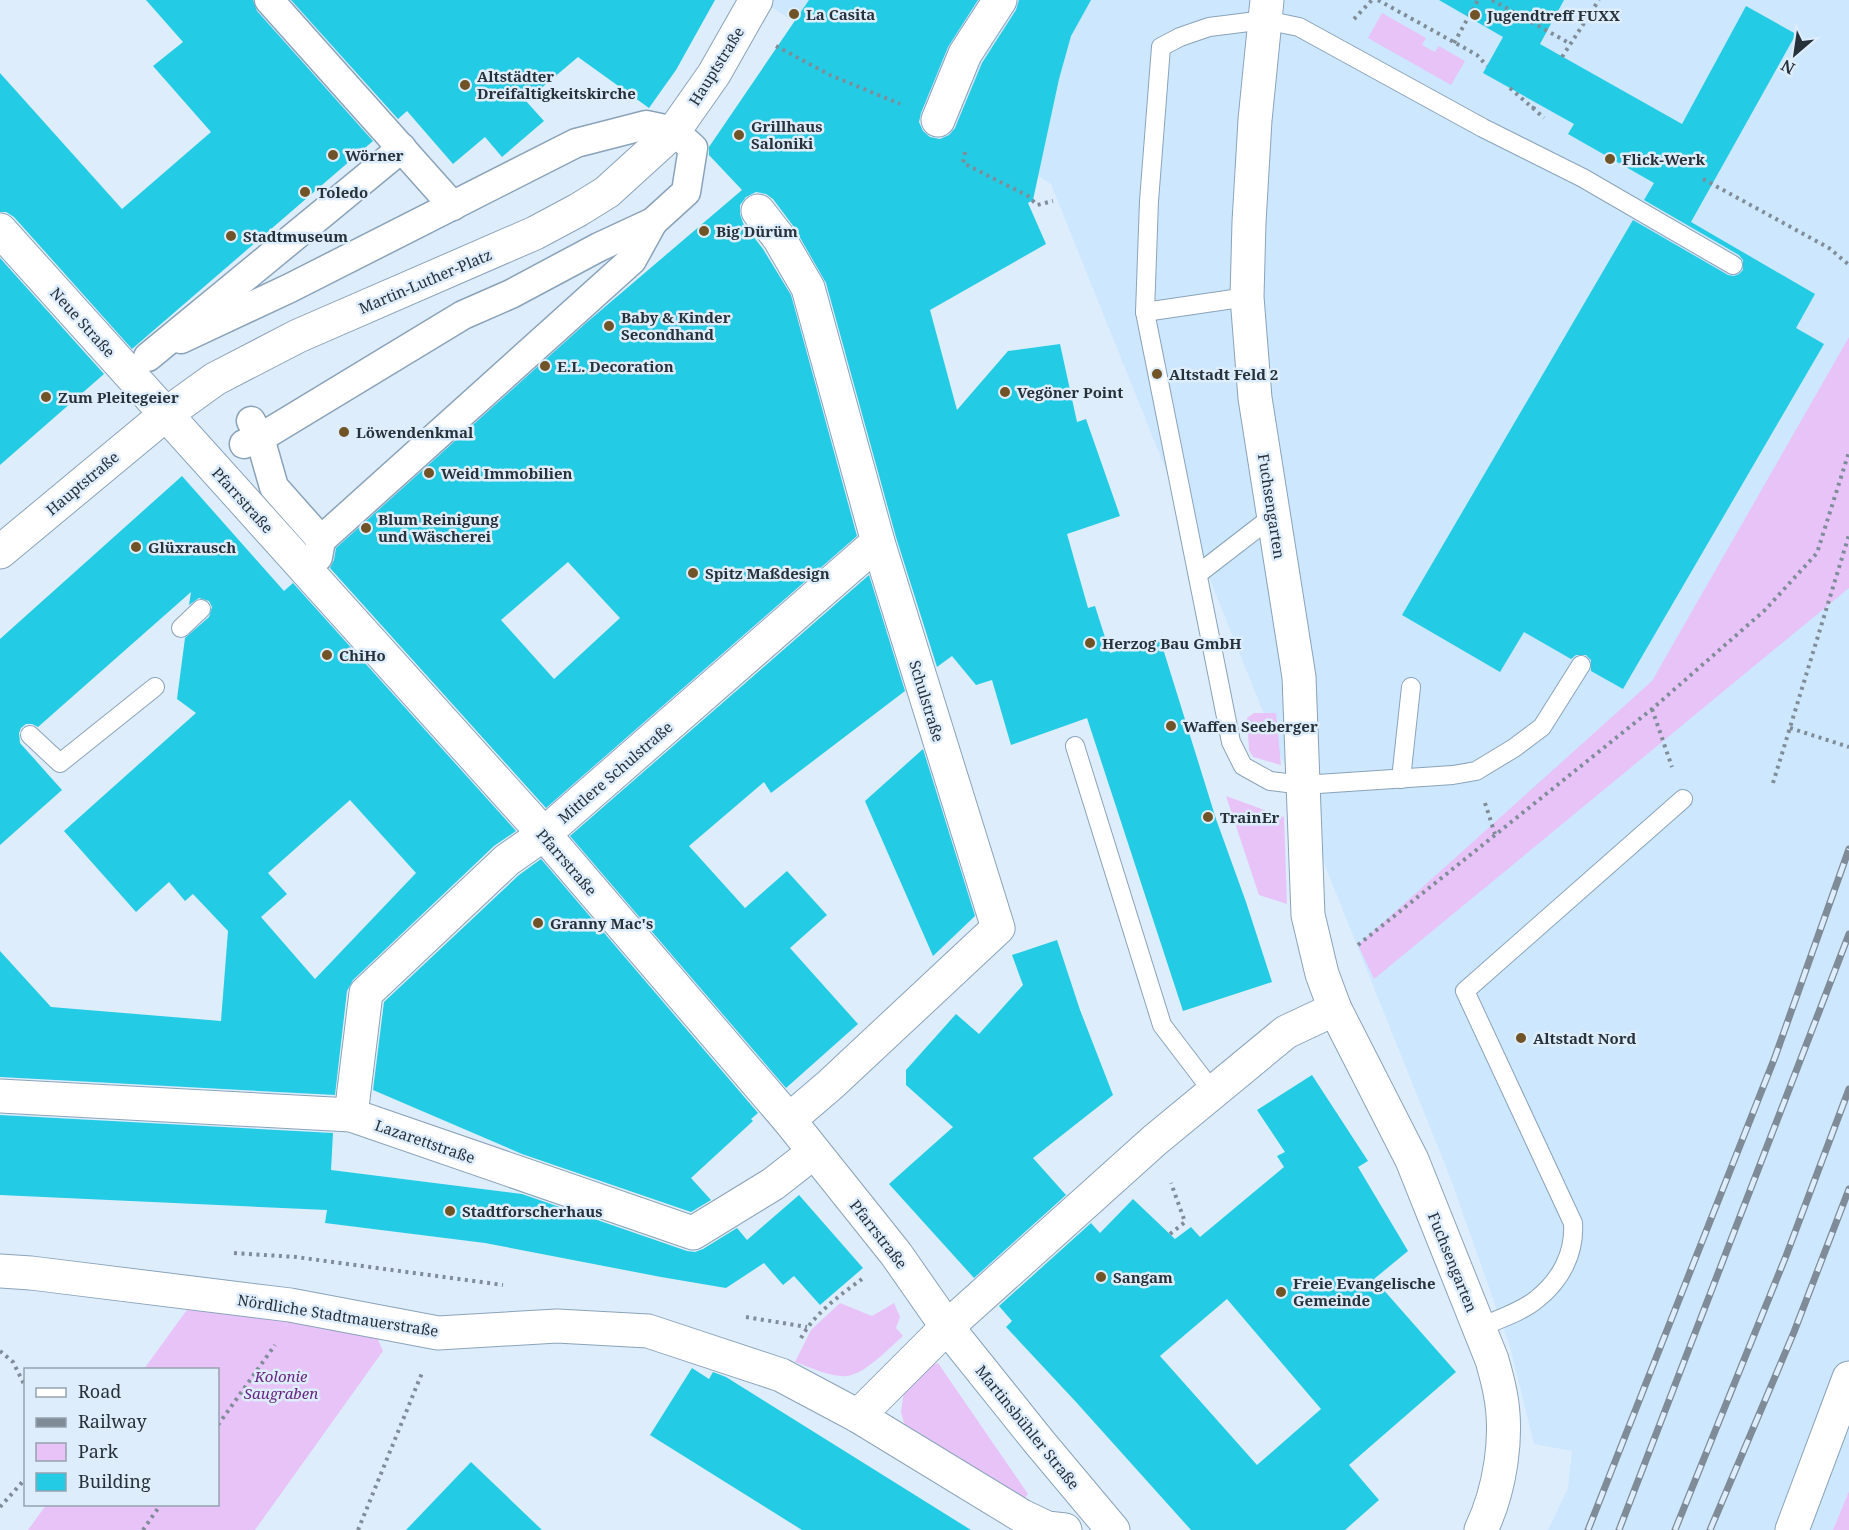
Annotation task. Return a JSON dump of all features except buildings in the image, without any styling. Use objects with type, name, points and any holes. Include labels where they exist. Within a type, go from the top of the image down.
[{"type":"street","points":[[269,0],[453,206]]},
{"type":"street","points":[[938,120],[965,54],[1000,0]]},
{"type":"street","name":"Fuchsengarten","points":[[1266,10],[1254,132],[1247,297],[1255,398],[1299,677],[1308,915],[1322,974],[1335,1009],[1412,1160],[1492,1360],[1501,1394],[1502,1452],[1498,1477],[1481,1530]]},
{"type":"street","name":"Hauptstraße","points":[[674,131],[714,74],[749,14]]},
{"type":"street","points":[[148,357],[576,143],[646,125],[674,131],[693,148],[686,192],[653,222],[599,247],[511,294],[463,315],[252,434],[274,487],[321,540]]},
{"type":"street","name":"Martin-Luther-Platz","points":[[165,415],[215,379],[298,336],[499,250],[578,210],[607,192],[674,131]]},
{"type":"street","points":[[183,341],[402,148]]},
{"type":"street","name":"Schulstraße","points":[[758,211],[779,238],[808,288],[878,542],[998,928],[789,1120]]},
{"type":"street","points":[[310,576],[318,557],[321,540],[632,260],[653,222]]},
{"type":"street","name":"Neue Straße","points":[[0,230],[165,415]]},
{"type":"street","name":"Hauptstraße","points":[[0,552],[165,415]]},
{"type":"street","name":"Pfarrstraße","points":[[165,415],[544,834],[789,1120],[897,1254],[947,1327]]},
{"type":"street","name":"Mittlere Schulstraße","points":[[351,1115],[366,993],[507,860],[544,834],[878,542]]},
{"type":"street","points":[[858,1416],[947,1327],[1155,1140],[1286,1032],[1335,1009]]},
{"type":"street","name":"Lazarettstraße","points":[[0,1096],[351,1115],[693,1233],[773,1184],[814,1152]]},
{"type":"street","name":"Nördliche Stadtmauerstraße","points":[[0,1271],[43,1274],[290,1305],[438,1334],[557,1326],[648,1331],[781,1375],[858,1416]]},
{"type":"street","name":"Martinsbühler Straße","points":[[947,1327],[1111,1528]]},
{"type":"street","points":[[1792,1530],[1849,1378]]},
{"type":"street","name":"Martinsbühler Straße","points":[[858,1416],[1022,1516],[1047,1528],[1066,1530],[1111,1528]]},
{"type":"lane","points":[[1581,665],[1542,727],[1514,748],[1476,771],[1453,775],[1303,785],[1270,781],[1243,766],[1232,742],[1145,312],[1149,201],[1161,47],[1180,37],[1266,10],[1483,128],[1582,178],[1734,266]]},
{"type":"lane","points":[[1145,312],[1247,297]]},
{"type":"lane","points":[[1198,574],[1274,516]]},
{"type":"lane","points":[[181,628],[201,609]]},
{"type":"lane","points":[[30,735],[60,763],[155,687]]},
{"type":"lane","points":[[1401,779],[1411,687]]},
{"type":"lane","points":[[1075,746],[1162,1025],[1213,1092]]},
{"type":"lane","points":[[1479,1328],[1536,1300],[1550,1287],[1562,1270],[1571,1254],[1574,1240],[1573,1223],[1465,991],[1683,799]]},
{"type":"path","points":[[1378,0],[1477,55],[1487,66]]},
{"type":"path","points":[[1454,43],[1478,0]]},
{"type":"path","points":[[1492,0],[1569,44]]},
{"type":"path","points":[[1562,57],[1599,0]]},
{"type":"path","points":[[749,14],[830,75],[938,120]]},
{"type":"path","points":[[1533,109],[1536,102]]},
{"type":"path","points":[[966,150],[963,163],[1028,196],[1037,205],[1053,201]]},
{"type":"path","points":[[1703,179],[1829,248],[1849,267]]},
{"type":"path","points":[[1322,974],[1652,709],[1766,610],[1817,553],[1849,452]]},
{"type":"path","points":[[1773,783],[1849,535]]},
{"type":"path","points":[[1652,709],[1683,799]]},
{"type":"path","points":[[1790,728],[1849,747]]},
{"type":"path","points":[[1155,1140],[1185,1222],[1170,1234]]},
{"type":"path","points":[[225,1253],[296,1257],[510,1286]]},
{"type":"path","points":[[781,1375],[807,1326],[845,1292],[897,1254]]},
{"type":"path","points":[[219,1424],[286,1328],[290,1305]]},
{"type":"path","points":[[740,1316],[807,1326]]},
{"type":"path","points":[[358,1530],[438,1334]]},
{"type":"path","points":[[0,1351],[13,1362],[24,1384]]},
{"type":"path","points":[[0,1507],[24,1480]]},
{"type":"path","points":[[143,1530],[160,1506]]},
{"type":"shaded area","points":[[760,0],[1849,0],[1849,1491],[1833,1530],[1548,1530],[1568,1488],[1572,1451],[1534,1444],[1510,1347],[1450,1177],[1051,184]]},
{"type":"green space","points":[[1382,13],[1426,38],[1422,45],[1435,52],[1439,46],[1465,61],[1451,85],[1368,38]]},
{"type":"green space","points":[[1849,337],[1849,588],[1374,979],[1358,945],[1652,681]]},
{"type":"green space","points":[[1254,713],[1276,713],[1281,765],[1253,757],[1249,750],[1247,718]]},
{"type":"green space","points":[[1226,796],[1284,817],[1287,904],[1259,895]]},
{"type":"green space","points":[[840,1303],[872,1316],[894,1303],[900,1317],[896,1328],[903,1336],[874,1362],[849,1376],[829,1374],[795,1362],[811,1330]]},
{"type":"green space","name":"Kolonie Saugraben","points":[[189,1307],[376,1335],[383,1351],[255,1530],[28,1530],[45,1506],[219,1506],[219,1368],[145,1368]]},
{"type":"green space","points":[[938,1363],[1028,1494],[1024,1499],[910,1432],[904,1423],[901,1412],[904,1391],[930,1365]]},
{"type":"green space","points":[[1849,1491],[1849,1530],[1833,1530]]},
{"type":"railway","points":[[1588,1530],[1775,1057],[1849,849]]},
{"type":"railway","points":[[1619,1530],[1849,934]]},
{"type":"railway","points":[[1675,1530],[1786,1256],[1849,1089]]},
{"type":"railway","points":[[1710,1530],[1794,1332],[1849,1189]]},
{"type":"place","name":"La Casita","points":[[794,14]]},
{"type":"place","name":"Jugendtreff FUXX","points":[[1475,15]]},
{"type":"place","name":"Altstädter Dreifaltigkeitskirche","points":[[465,85]]},
{"type":"place","name":"Grillhaus Saloniki","points":[[739,135]]},
{"type":"place","name":"Wörner","points":[[333,155]]},
{"type":"place","name":"Flick-Werk","points":[[1610,159]]},
{"type":"place","name":"Toledo","points":[[305,192]]},
{"type":"place","name":"Big Dürüm","points":[[704,231]]},
{"type":"place","name":"Stadtmuseum","points":[[231,236]]},
{"type":"place","name":"Baby & Kinder Secondhand","points":[[609,326]]},
{"type":"place","name":"E.L. Decoration","points":[[545,366]]},
{"type":"place","name":"Altstadt Feld 2","points":[[1157,374]]},
{"type":"place","name":"Vegöner Point","points":[[1005,392]]},
{"type":"place","name":"Zum Pleitegeier","points":[[46,397]]},
{"type":"place","name":"Löwendenkmal","points":[[344,432]]},
{"type":"place","name":"Weid Immobilien","points":[[429,473]]},
{"type":"place","name":"Blum Reinigung und Wäscherei","points":[[366,528]]},
{"type":"place","name":"Glüxrausch","points":[[136,547]]},
{"type":"place","name":"Spitz Maßdesign","points":[[693,573]]},
{"type":"place","name":"Herzog Bau GmbH","points":[[1090,643]]},
{"type":"place","name":"ChiHo","points":[[327,655]]},
{"type":"place","name":"Waffen Seeberger","points":[[1171,726]]},
{"type":"place","name":"TrainEr","points":[[1208,817]]},
{"type":"place","name":"Granny Mac's","points":[[538,923]]},
{"type":"place","name":"Altstadt Nord","points":[[1521,1038]]},
{"type":"place","name":"Stadtforscherhaus","points":[[450,1211]]},
{"type":"place","name":"Sangam","points":[[1101,1277]]},
{"type":"place","name":"Freie Evangelische Gemeinde","points":[[1281,1292]]}]
